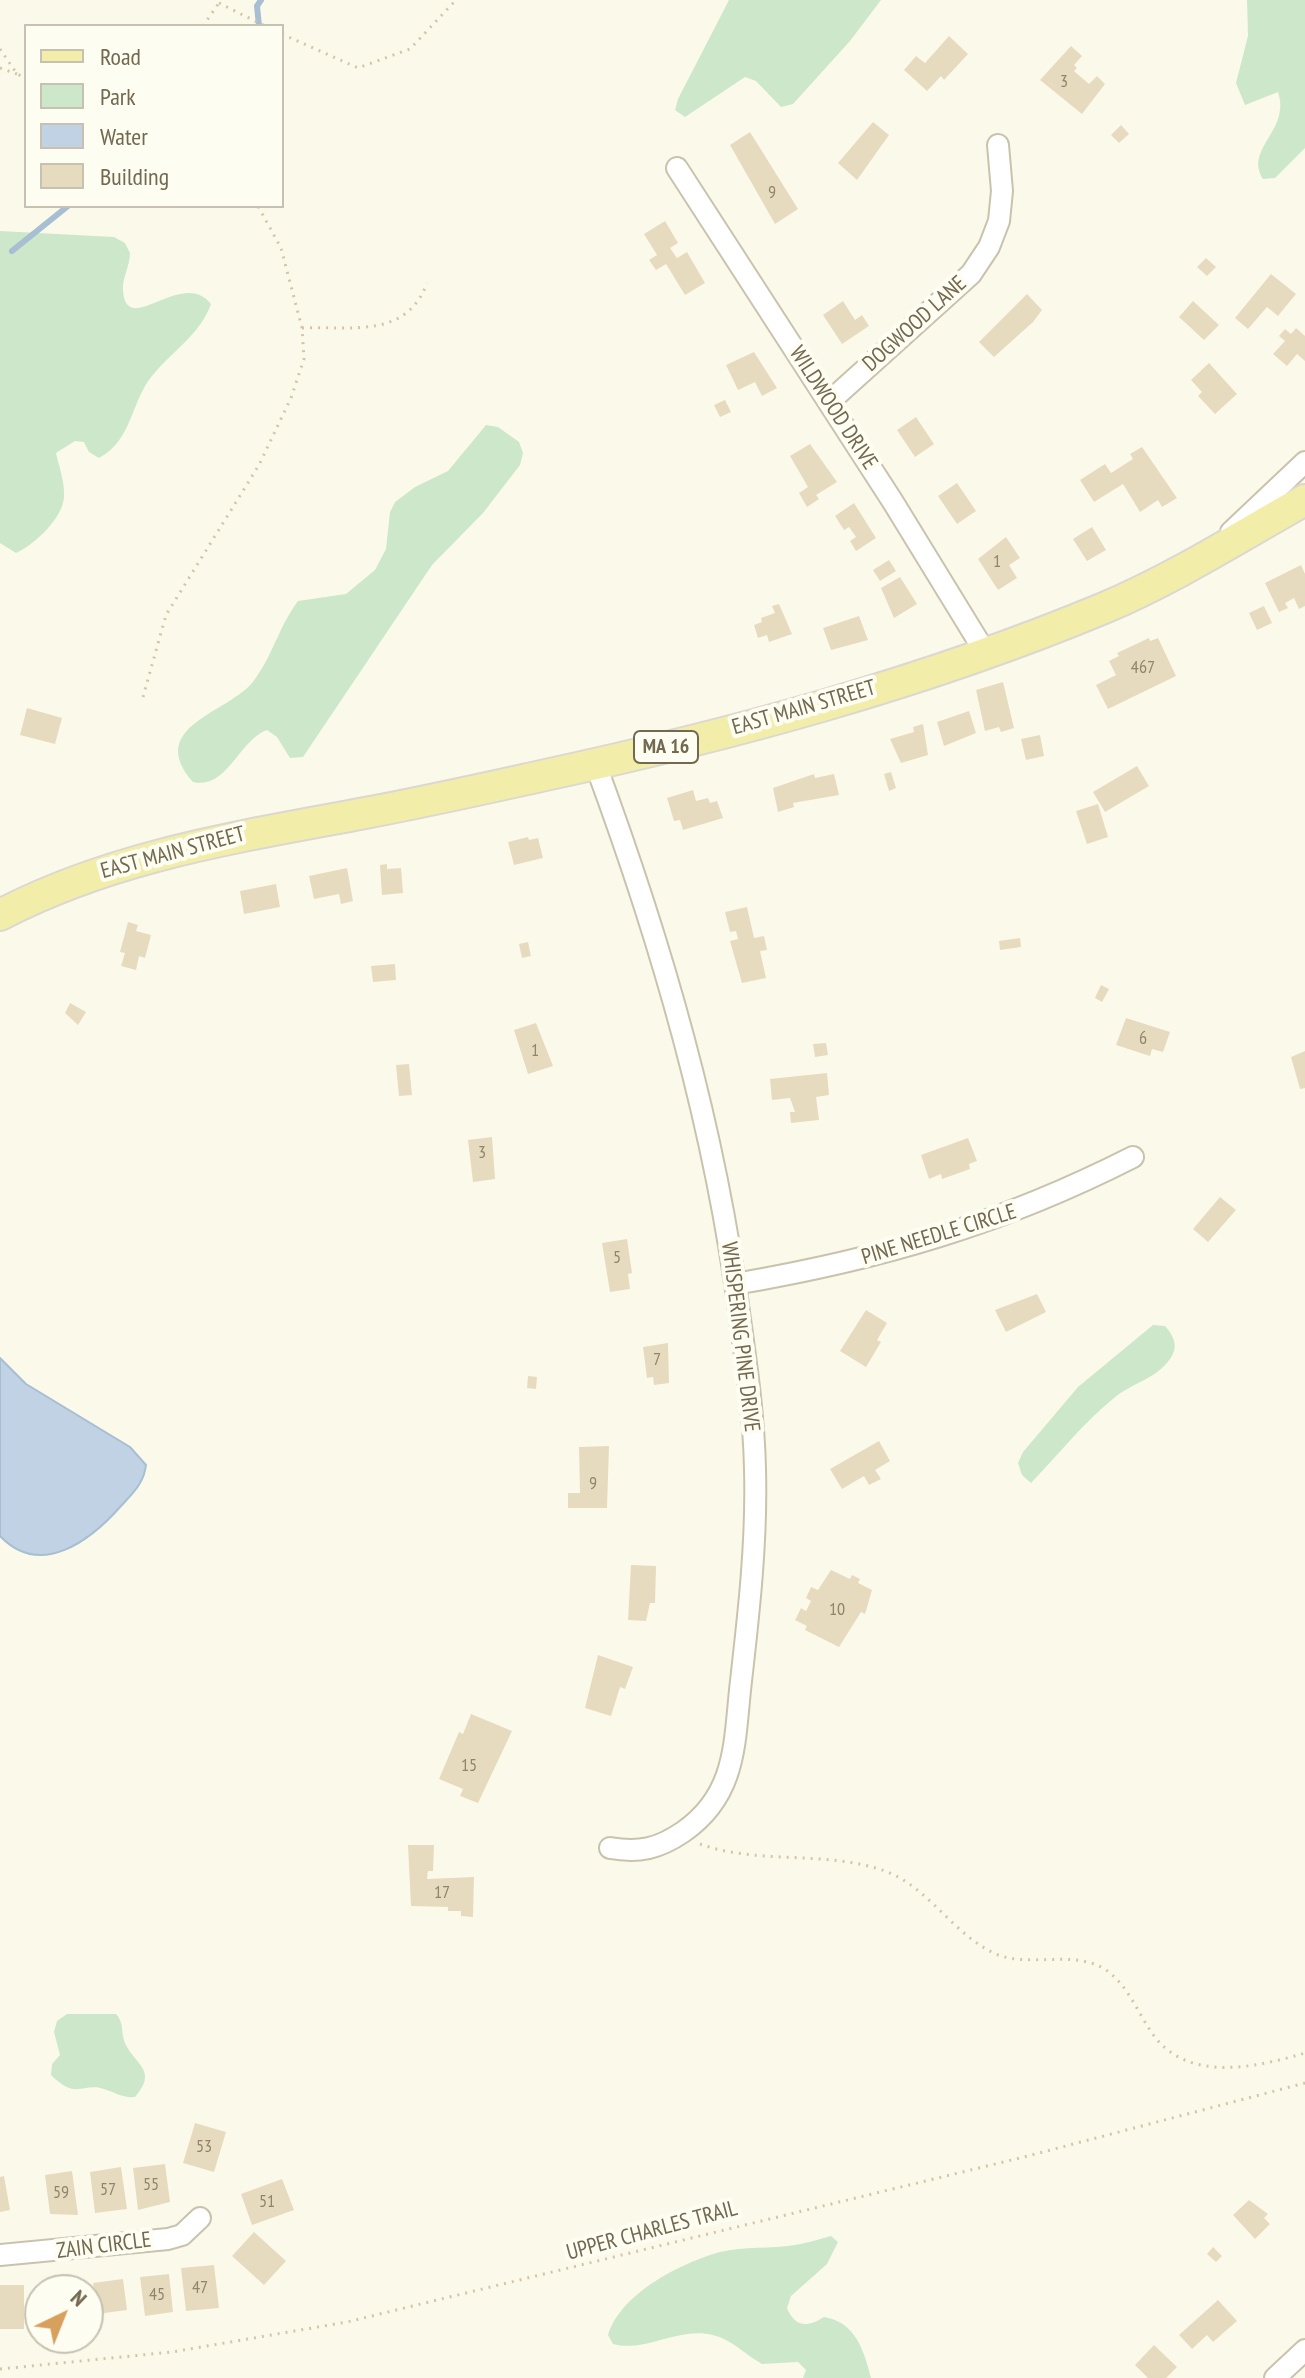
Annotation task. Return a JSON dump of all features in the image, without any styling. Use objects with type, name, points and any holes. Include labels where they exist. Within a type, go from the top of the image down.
[{"type":"main road","name":"EAST MAIN STREET","points":[[0,915],[106,869],[193,845],[365,813],[595,763],[794,713],[985,652],[1105,607],[1198,562],[1305,500]]},
{"type":"street","name":"DOGWOOD LANE","points":[[829,402],[971,274],[989,247],[999,221],[1002,191],[998,145]]},
{"type":"street","name":"WILDWOOD DRIVE","points":[[677,168],[829,402],[985,652]]},
{"type":"street","points":[[1198,562],[1305,462]]},
{"type":"street","name":"WHISPERING PINE DRIVE","points":[[595,763],[651,917],[681,1021],[716,1172],[735,1284],[755,1466],[755,1518],[745,1643],[728,1778],[708,1813],[687,1830],[654,1849],[632,1852],[610,1848]]},
{"type":"street","name":"PINE NEEDLE CIRCLE","points":[[735,1284],[816,1270],[956,1234],[1023,1210],[1133,1157]]},
{"type":"street","name":"ZAIN CIRCLE","points":[[0,2255],[168,2239],[182,2235],[200,2218]]},
{"type":"street","points":[[1275,2378],[1305,2350]]},
{"type":"path","points":[[284,35],[358,68],[410,49],[456,0]]},
{"type":"path","points":[[204,24],[220,2],[261,24]]},
{"type":"path","points":[[0,49],[17,74]]},
{"type":"path","points":[[0,68],[24,77]]},
{"type":"path","points":[[143,697],[166,615],[259,465],[291,398],[304,359],[302,328],[281,248],[259,208]]},
{"type":"path","points":[[302,328],[387,325],[406,317],[420,302],[427,283]]},
{"type":"path","points":[[687,1830],[698,1844],[713,1849],[868,1866],[887,1872],[922,1895],[972,1941],[992,1952],[1021,1959],[1061,1959],[1101,1967],[1124,1988],[1159,2043],[1188,2062],[1205,2066],[1243,2067],[1305,2053]]},
{"type":"path","name":"UPPER CHARLES TRAIL","points":[[0,2369],[187,2350],[347,2322],[1024,2157],[1305,2083]]},
{"type":"green space","points":[[729,0],[881,0],[850,41],[793,104],[781,107],[756,81],[745,77],[685,117],[675,110],[678,99]]},
{"type":"green space","points":[[1247,0],[1305,0],[1305,148],[1275,178],[1263,179],[1259,158],[1278,118],[1278,92],[1245,105],[1236,83],[1248,36]]},
{"type":"green space","points":[[0,231],[114,237],[125,243],[130,253],[123,285],[126,303],[134,308],[145,307],[185,293],[199,295],[211,304],[193,334],[145,386],[125,431],[110,451],[99,458],[89,452],[84,442],[75,441],[56,453],[64,486],[59,513],[31,544],[16,553],[0,543]]},
{"type":"green space","points":[[486,425],[498,427],[519,442],[523,453],[520,465],[483,513],[432,565],[303,757],[290,758],[277,737],[267,730],[248,743],[215,779],[193,782],[181,763],[178,748],[184,734],[252,683],[298,601],[346,594],[375,570],[386,549],[390,512],[395,502],[415,487],[448,471]]},
{"type":"green space","points":[[1153,1325],[1165,1326],[1173,1338],[1175,1346],[1170,1359],[1158,1371],[1103,1407],[1031,1483],[1022,1475],[1018,1463],[1023,1452],[1078,1387]]},
{"type":"green space","points":[[67,2014],[116,2014],[121,2021],[126,2045],[145,2074],[142,2088],[135,2097],[96,2087],[73,2089],[51,2075],[52,2064],[60,2055],[54,2032],[57,2021]]},
{"type":"green space","points":[[831,2236],[838,2242],[827,2264],[791,2296],[787,2308],[794,2319],[802,2324],[824,2317],[844,2325],[857,2339],[871,2378],[803,2378],[806,2370],[798,2362],[762,2364],[733,2344],[713,2335],[688,2334],[625,2346],[613,2344],[608,2335],[615,2320],[639,2293],[688,2264],[729,2250],[795,2245]]},
{"type":"water","points":[[0,1358],[26,1384],[130,1447],[146,1465],[137,1487],[109,1519],[65,1550],[32,1554],[16,1548],[0,1536]]},
{"type":"building","points":[[949,36],[968,54],[944,80],[941,76],[927,91],[904,70],[916,56],[925,63]]},
{"type":"building","points":[[1071,46],[1082,56],[1074,65],[1077,68],[1074,71],[1089,84],[1097,76],[1105,84],[1082,114],[1040,80]]},
{"type":"building","points":[[873,122],[889,135],[857,180],[838,163]]},
{"type":"building","points":[[1121,125],[1129,134],[1119,143],[1111,135]]},
{"type":"building","points":[[750,132],[798,209],[775,224],[730,145]]},
{"type":"building","points":[[665,221],[678,243],[670,248],[677,258],[687,252],[705,283],[685,295],[666,264],[656,270],[649,260],[657,255],[644,234]]},
{"type":"building","points":[[1206,258],[1216,267],[1207,276],[1197,267]]},
{"type":"building","points":[[1271,274],[1296,294],[1278,316],[1267,307],[1248,329],[1235,318]]},
{"type":"building","points":[[1027,294],[1042,310],[994,357],[979,342]]},
{"type":"building","points":[[843,301],[855,320],[862,315],[869,326],[842,344],[823,315]]},
{"type":"building","points":[[1193,301],[1219,325],[1204,340],[1179,317]]},
{"type":"building","points":[[1296,328],[1305,336],[1305,361],[1297,354],[1287,366],[1273,354],[1285,341],[1279,336],[1285,329],[1291,334]]},
{"type":"building","points":[[754,352],[777,388],[762,396],[755,382],[738,390],[726,365]]},
{"type":"building","points":[[1209,363],[1237,394],[1215,414],[1198,396],[1202,392],[1191,380]]},
{"type":"building","points":[[725,400],[731,412],[720,417],[714,405]]},
{"type":"building","points":[[916,417],[934,444],[915,457],[897,430]]},
{"type":"building","points":[[810,444],[837,482],[816,495],[819,499],[807,507],[799,493],[808,487],[790,456]]},
{"type":"building","points":[[1142,447],[1177,498],[1162,507],[1158,500],[1140,512],[1123,484],[1094,502],[1080,480],[1105,464],[1111,473],[1133,459],[1130,454]]},
{"type":"building","points":[[957,483],[976,511],[957,524],[938,496]]},
{"type":"building","points":[[854,503],[876,538],[856,551],[850,541],[856,537],[849,527],[844,530],[835,516]]},
{"type":"building","points":[[1092,527],[1106,550],[1087,561],[1073,539]]},
{"type":"building","points":[[1006,537],[1020,558],[1009,565],[1017,578],[998,590],[978,559]]},
{"type":"building","points":[[889,560],[896,571],[880,581],[873,570]]},
{"type":"building","points":[[1301,565],[1305,574],[1305,606],[1299,609],[1294,598],[1285,603],[1288,608],[1279,612],[1265,583]]},
{"type":"building","points":[[900,577],[917,604],[894,618],[881,588]]},
{"type":"building","points":[[779,604],[792,634],[769,642],[767,635],[758,638],[754,625],[762,622],[761,618],[775,613],[772,606]]},
{"type":"building","points":[[1264,606],[1272,623],[1257,630],[1249,613]]},
{"type":"building","points":[[859,616],[868,640],[831,650],[823,628]]},
{"type":"building","points":[[1149,638],[1150,641],[1158,638],[1176,676],[1108,709],[1096,685],[1116,675],[1109,661],[1119,656],[1117,653]]},
{"type":"building","points":[[1003,682],[1014,728],[1001,732],[999,727],[985,731],[976,690]]},
{"type":"building","points":[[27,708],[62,718],[55,744],[20,735]]},
{"type":"building","points":[[969,711],[976,733],[944,746],[937,722]]},
{"type":"building","points":[[923,724],[928,755],[901,763],[890,739],[914,732],[913,727]]},
{"type":"building","points":[[1040,735],[1044,756],[1026,760],[1021,739]]},
{"type":"building","points":[[1137,766],[1149,786],[1105,812],[1093,792]]},
{"type":"building","points":[[891,772],[896,788],[889,791],[884,774]]},
{"type":"building","points":[[814,774],[815,778],[834,774],[839,795],[793,803],[794,807],[778,812],[773,788]]},
{"type":"building","points":[[693,790],[696,801],[708,798],[710,803],[717,801],[723,818],[683,830],[680,820],[674,821],[667,798]]},
{"type":"building","points":[[1098,804],[1108,837],[1087,844],[1076,811]]},
{"type":"building","points":[[528,837],[529,840],[538,838],[543,858],[514,865],[508,842]]},
{"type":"building","points":[[387,864],[387,869],[401,868],[403,893],[382,895],[380,865]]},
{"type":"building","points":[[347,868],[353,901],[341,904],[339,894],[314,899],[309,876]]},
{"type":"building","points":[[276,884],[280,907],[244,914],[240,891]]},
{"type":"building","points":[[747,907],[754,938],[764,936],[767,950],[760,951],[766,978],[742,983],[730,941],[738,939],[736,931],[730,932],[725,912]]},
{"type":"building","points":[[128,922],[138,925],[136,931],[151,935],[145,958],[139,956],[136,970],[121,966],[125,953],[120,952]]},
{"type":"building","points":[[1020,938],[1021,947],[1000,950],[999,941]]},
{"type":"building","points":[[528,942],[531,956],[522,958],[519,944]]},
{"type":"building","points":[[395,964],[396,980],[373,982],[371,966]]},
{"type":"building","points":[[1101,985],[1109,989],[1102,1002],[1095,998]]},
{"type":"building","points":[[70,1003],[86,1012],[78,1025],[65,1013]]},
{"type":"building","points":[[1126,1018],[1170,1032],[1163,1052],[1152,1049],[1150,1056],[1116,1045]]},
{"type":"building","points":[[536,1023],[553,1066],[528,1074],[514,1030]]},
{"type":"building","points":[[826,1043],[828,1055],[815,1057],[813,1044]]},
{"type":"building","points":[[1305,1051],[1305,1088],[1300,1089],[1291,1057]]},
{"type":"building","points":[[409,1064],[412,1095],[399,1096],[396,1065]]},
{"type":"building","points":[[827,1073],[829,1095],[816,1097],[819,1120],[791,1123],[790,1112],[795,1112],[790,1098],[772,1100],[770,1079]]},
{"type":"building","points":[[492,1137],[495,1179],[473,1182],[468,1140]]},
{"type":"building","points":[[968,1138],[977,1161],[969,1164],[970,1169],[942,1179],[941,1174],[929,1179],[921,1155]]},
{"type":"building","points":[[1220,1197],[1236,1210],[1208,1242],[1193,1229]]},
{"type":"building","points":[[627,1239],[632,1273],[628,1274],[630,1289],[610,1292],[602,1243]]},
{"type":"building","points":[[1037,1294],[1046,1312],[1006,1332],[995,1310]]},
{"type":"building","points":[[866,1310],[887,1323],[877,1340],[881,1342],[866,1367],[840,1351]]},
{"type":"building","points":[[668,1343],[669,1383],[654,1385],[653,1377],[647,1378],[643,1347]]},
{"type":"building","points":[[528,1376],[537,1377],[536,1389],[527,1388]]},
{"type":"building","points":[[879,1441],[890,1461],[875,1470],[881,1479],[869,1485],[864,1476],[842,1489],[830,1469]]},
{"type":"building","points":[[609,1446],[607,1508],[568,1508],[568,1493],[580,1493],[579,1447]]},
{"type":"building","points":[[631,1565],[656,1566],[655,1603],[650,1603],[646,1621],[628,1620]]},
{"type":"building","points":[[831,1570],[850,1579],[852,1575],[860,1579],[858,1583],[872,1590],[865,1614],[861,1612],[839,1647],[805,1630],[807,1626],[795,1620],[801,1608],[806,1611],[811,1601],[806,1598],[811,1587],[818,1590]]},
{"type":"building","points":[[598,1655],[633,1667],[625,1689],[620,1687],[611,1716],[585,1708]]},
{"type":"building","points":[[471,1714],[512,1731],[478,1803],[460,1796],[463,1789],[439,1779],[459,1732],[463,1734]]},
{"type":"building","points":[[408,1845],[434,1845],[433,1871],[428,1871],[427,1879],[474,1877],[473,1917],[461,1916],[461,1911],[448,1911],[448,1907],[411,1906]]},
{"type":"building","points":[[195,2123],[226,2132],[214,2172],[183,2163]]},
{"type":"building","points":[[165,2164],[170,2202],[138,2210],[133,2168]]},
{"type":"building","points":[[121,2167],[127,2209],[95,2213],[90,2172]]},
{"type":"building","points":[[72,2171],[78,2215],[50,2214],[45,2175]]},
{"type":"building","points":[[4,2176],[10,2210],[0,2212],[0,2177]]},
{"type":"building","points":[[282,2179],[294,2210],[252,2225],[241,2194]]},
{"type":"building","points":[[1249,2200],[1268,2214],[1264,2218],[1270,2224],[1255,2239],[1233,2215]]},
{"type":"building","points":[[254,2232],[286,2261],[264,2285],[232,2256]]},
{"type":"building","points":[[1213,2247],[1222,2256],[1216,2262],[1207,2254]]},
{"type":"building","points":[[214,2265],[219,2308],[186,2311],[181,2268]]},
{"type":"building","points":[[169,2274],[173,2312],[145,2316],[140,2277]]},
{"type":"building","points":[[123,2279],[127,2310],[104,2313],[104,2282]]},
{"type":"building","points":[[0,2285],[24,2285],[24,2329],[0,2329]]},
{"type":"building","points":[[1218,2300],[1237,2321],[1213,2342],[1207,2335],[1192,2349],[1179,2335]]},
{"type":"building","points":[[1154,2345],[1177,2367],[1166,2378],[1148,2378],[1135,2365]]},
{"type":"waterway","points":[[259,24],[257,6],[261,0]]},
{"type":"waterway","points":[[12,251],[66,208]]}]
